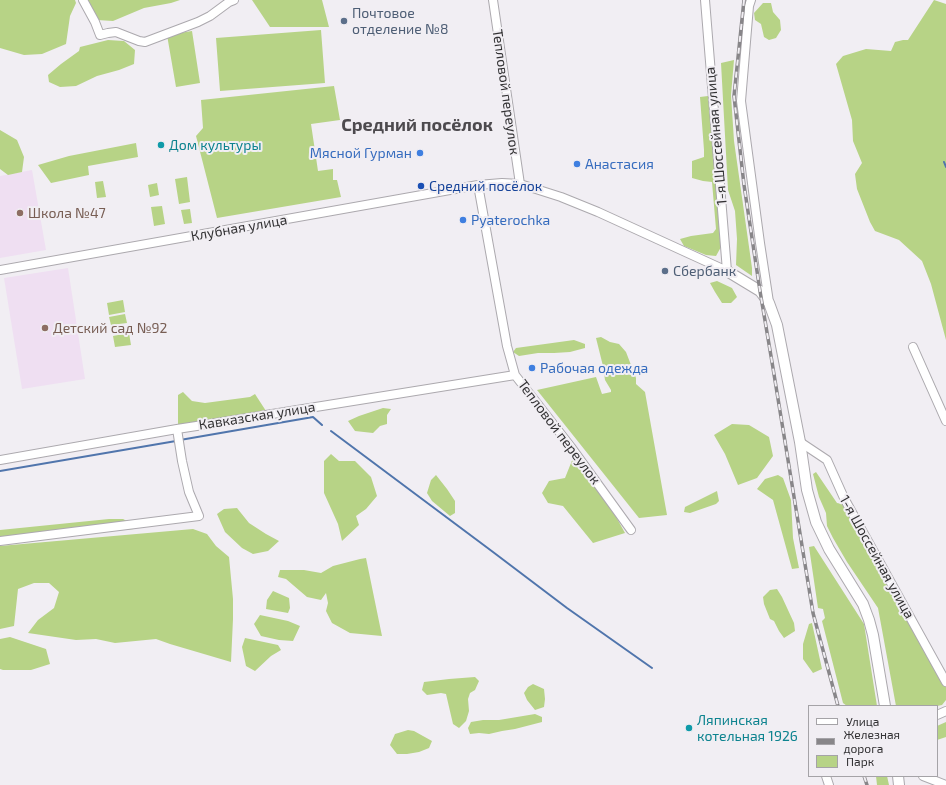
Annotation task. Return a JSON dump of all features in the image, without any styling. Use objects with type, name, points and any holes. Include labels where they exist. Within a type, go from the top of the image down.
[{"type":"main road","points":[[727,271],[760,291],[769,302],[777,325],[800,442],[807,490],[816,522],[829,549],[863,604],[873,635],[885,705]]},
{"type":"street","points":[[84,0],[100,35],[116,32],[145,42],[198,22],[234,0]]},
{"type":"street","name":"Тепловой переулок","points":[[493,0],[520,184]]},
{"type":"street","name":"1-я Шоссейная улица","points":[[704,0],[727,271]]},
{"type":"street","points":[[751,0],[749,6],[741,101],[769,302]]},
{"type":"street","name":"Клубная улица","points":[[0,270],[478,185],[502,183],[520,184],[555,195],[598,212],[727,271]]},
{"type":"street","name":"Тепловой переулок","points":[[478,185],[507,346],[515,375],[572,447],[631,530]]},
{"type":"street","points":[[913,347],[946,421]]},
{"type":"street","name":"Кавказская улица","points":[[0,460],[177,431],[216,423],[515,375]]},
{"type":"street","points":[[0,541],[199,516],[189,492],[177,431]]},
{"type":"street","name":"1-я Шоссейная улица","points":[[800,442],[827,460],[844,498],[946,682]]},
{"type":"street","points":[[926,777],[946,785]]},
{"type":"shaded area","name":"Школа №47","points":[[32,170],[46,250],[0,258],[0,176]]},
{"type":"shaded area","name":"Детский сад №92","points":[[68,268],[85,379],[22,389],[4,278]]},
{"type":"green space","points":[[0,0],[75,0],[76,3],[70,16],[66,44],[42,54],[24,55],[0,48]]},
{"type":"green space","points":[[87,0],[180,0],[144,8],[113,21],[97,20]]},
{"type":"green space","points":[[252,0],[322,0],[329,27],[270,27]]},
{"type":"green space","points":[[934,0],[946,4],[946,340],[931,284],[922,261],[899,240],[875,231],[870,222],[857,189],[855,174],[862,163],[853,141],[852,120],[836,64],[843,56],[866,49],[891,51],[895,42],[908,40]]},
{"type":"green space","points":[[763,3],[771,3],[773,12],[780,20],[781,30],[776,38],[769,40],[764,37],[761,24],[755,20],[754,13]]},
{"type":"green space","points":[[321,30],[325,83],[220,91],[216,38]]},
{"type":"green space","points":[[192,31],[200,83],[176,87],[167,35]]},
{"type":"green space","points":[[108,40],[124,41],[135,50],[134,64],[97,76],[76,86],[60,87],[49,82],[48,75],[79,51],[80,47]]},
{"type":"green space","points":[[734,60],[731,95],[734,141],[752,276],[736,265],[737,239],[735,211],[728,190],[721,63]]},
{"type":"green space","points":[[334,86],[340,120],[311,124],[318,171],[333,169],[333,180],[337,180],[341,197],[217,218],[196,136],[203,128],[201,100]]},
{"type":"green space","points":[[708,96],[721,247],[716,256],[706,255],[684,246],[680,239],[713,233],[716,229],[712,182],[692,178],[692,161],[704,157],[700,97]]},
{"type":"green space","points":[[0,130],[17,140],[24,157],[22,172],[8,175],[0,169]]},
{"type":"green space","points":[[136,143],[138,157],[88,166],[89,175],[51,183],[38,165],[69,156]]},
{"type":"green space","points":[[187,177],[190,202],[179,204],[175,179]]},
{"type":"green space","points":[[103,181],[106,197],[97,198],[95,182]]},
{"type":"green space","points":[[157,183],[159,195],[150,197],[148,185]]},
{"type":"green space","points":[[162,206],[165,224],[154,226],[151,207]]},
{"type":"green space","points":[[190,209],[192,223],[184,224],[181,210]]},
{"type":"green space","points":[[717,281],[732,288],[737,297],[731,303],[722,303],[715,292],[710,283]]},
{"type":"green space","points":[[123,300],[125,312],[109,315],[107,303]]},
{"type":"green space","points":[[125,314],[127,323],[111,325],[109,317]]},
{"type":"green space","points":[[129,333],[131,345],[115,347],[113,336]]},
{"type":"green space","points":[[601,337],[610,342],[619,344],[626,352],[636,378],[636,384],[645,392],[667,515],[639,518],[537,390],[596,377],[602,394],[611,392],[605,380],[596,338]]},
{"type":"green space","points":[[574,340],[585,344],[585,348],[570,352],[538,353],[519,356],[513,352],[516,348]]},
{"type":"green space","points":[[183,392],[192,401],[205,403],[250,397],[255,394],[266,411],[178,426],[178,395]]},
{"type":"green space","points":[[383,408],[391,409],[387,415],[387,424],[380,426],[373,433],[355,431],[348,421],[359,416]]},
{"type":"green space","points":[[732,424],[749,425],[769,437],[773,456],[757,478],[738,485],[725,454],[714,435]]},
{"type":"green space","points":[[331,454],[339,461],[355,461],[371,477],[377,496],[366,509],[356,516],[359,525],[342,541],[338,524],[324,493],[324,461]]},
{"type":"green space","points":[[573,458],[604,495],[625,533],[593,543],[563,506],[548,503],[542,493],[549,481],[565,478]]},
{"type":"green space","points":[[816,472],[837,503],[842,504],[946,687],[946,700],[942,705],[896,705],[878,608],[847,562],[827,526],[826,513],[819,497],[813,474]]},
{"type":"green space","points":[[436,475],[455,501],[455,513],[450,516],[432,501],[427,493],[431,480]]},
{"type":"green space","points":[[778,475],[783,478],[791,500],[793,538],[799,568],[792,569],[773,500],[757,489],[765,479]]},
{"type":"green space","points":[[717,491],[719,501],[716,504],[690,513],[684,512],[685,507]]},
{"type":"green space","points":[[237,508],[249,523],[279,541],[268,551],[253,554],[242,548],[225,532],[217,514],[224,509]]},
{"type":"green space","points":[[109,519],[123,519],[129,522],[134,529],[0,542],[0,530]]},
{"type":"green space","points":[[193,529],[207,534],[216,546],[229,557],[233,599],[231,662],[156,639],[115,643],[96,639],[76,640],[28,633],[38,620],[54,608],[59,592],[49,583],[34,583],[18,589],[14,626],[0,629],[0,546]]},
{"type":"green space","points":[[814,546],[864,624],[877,705],[846,705],[843,703],[822,621],[825,618],[823,609],[818,608],[809,547]]},
{"type":"green space","points":[[366,558],[382,636],[350,633],[332,623],[326,611],[328,603],[326,593],[321,600],[307,597],[286,579],[278,577],[280,570],[304,570],[321,573],[333,566]]},
{"type":"green space","points":[[777,589],[794,623],[795,631],[784,638],[774,621],[770,619],[763,597],[770,590]]},
{"type":"green space","points":[[273,591],[289,598],[290,608],[288,613],[266,609],[267,600]]},
{"type":"green space","points":[[260,615],[288,621],[300,626],[293,641],[261,636],[254,624]]},
{"type":"green space","points":[[812,623],[822,669],[813,673],[803,659],[803,644],[809,624]]},
{"type":"green space","points":[[10,637],[46,649],[50,664],[31,670],[0,669],[0,639]]},
{"type":"green space","points":[[245,638],[278,645],[281,650],[271,656],[255,671],[246,666],[242,647]]},
{"type":"green space","points":[[475,677],[479,681],[475,690],[470,693],[468,699],[469,711],[466,721],[459,728],[453,724],[446,694],[441,693],[427,695],[422,690],[424,682]]},
{"type":"green space","points":[[533,684],[544,689],[545,699],[544,707],[535,710],[527,700],[524,693],[528,687]]},
{"type":"green space","points":[[535,714],[542,717],[542,722],[489,734],[470,734],[468,728],[471,722],[499,720]]},
{"type":"green space","points":[[946,722],[946,737],[938,740],[938,726]]},
{"type":"green space","points":[[408,730],[414,731],[432,741],[429,748],[419,752],[397,754],[390,745],[395,734]]},
{"type":"green space","points":[[876,777],[887,777],[889,785],[877,785]]},
{"type":"waterway","points":[[944,162],[946,167]]},
{"type":"waterway","points":[[180,440],[313,417],[322,425]]},
{"type":"waterway","points":[[331,431],[567,608],[652,668]]},
{"type":"waterway","points":[[0,471],[176,441]]},
{"type":"railway","points":[[744,0],[734,96],[744,185],[813,613],[838,705]]},
{"type":"railway","points":[[864,777],[867,785]]},
{"type":"place","name":"Почтовое отделение №8","points":[[344,21]]},
{"type":"place","name":"Дом культуры","points":[[161,145]]},
{"type":"place","name":"Мясной Гурман","points":[[420,153]]},
{"type":"place","name":"Анастасия","points":[[577,164]]},
{"type":"place","name":"Средний посёлок","points":[[421,186]]},
{"type":"place","name":"Школа №47","points":[[20,213]]},
{"type":"place","name":"Pyaterochka","points":[[463,220]]},
{"type":"place","name":"Сбербанк","points":[[665,271]]},
{"type":"place","name":"Детский сад №92","points":[[45,328]]},
{"type":"place","name":"Рабочая одежда","points":[[532,368]]},
{"type":"place","name":"Ляпинская котельная 1926","points":[[689,728]]},
{"type":"district","name":"Средний посёлок","points":[[417,125]]}]
